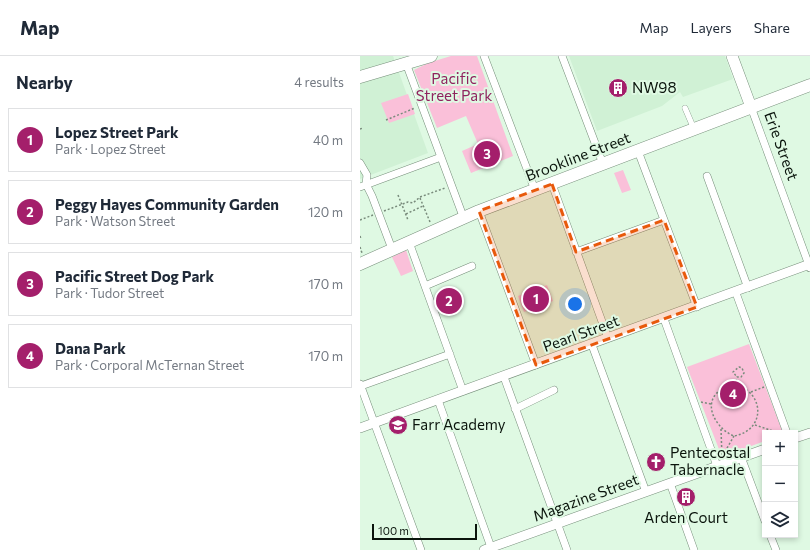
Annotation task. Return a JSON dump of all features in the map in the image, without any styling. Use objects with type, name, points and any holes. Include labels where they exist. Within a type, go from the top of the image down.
[{"type":"main road","points":[[360,77],[405,60],[431,56]]},
{"type":"main road","name":"Erie Street","points":[[732,56],[751,107]]},
{"type":"main road","name":"Brookline Street","points":[[362,260],[409,242],[480,211],[810,85]]},
{"type":"street","points":[[484,56],[535,190]]},
{"type":"street","points":[[562,56],[603,164]]},
{"type":"street","points":[[405,60],[464,219]]},
{"type":"street","name":"Erie Street","points":[[751,107],[810,266]]},
{"type":"street","points":[[685,108],[694,129]]},
{"type":"street","points":[[638,151],[697,307]]},
{"type":"street","points":[[363,186],[441,157]]},
{"type":"street","points":[[360,163],[367,175],[363,186]]},
{"type":"street","points":[[708,176],[748,288]]},
{"type":"street","points":[[552,184],[608,338]]},
{"type":"street","points":[[363,186],[372,196],[392,249]]},
{"type":"street","points":[[480,211],[536,365]]},
{"type":"street","points":[[576,252],[664,220]]},
{"type":"street","points":[[409,242],[463,391]]},
{"type":"street","points":[[425,286],[472,266]]},
{"type":"street","name":"Pearl Street","points":[[360,428],[810,266]]},
{"type":"street","points":[[736,293],[786,430]]},
{"type":"street","points":[[664,319],[717,466]]},
{"type":"street","points":[[592,345],[646,492]]},
{"type":"street","points":[[421,550],[360,385],[450,354]]},
{"type":"street","points":[[504,376],[567,550]]},
{"type":"street","points":[[515,409],[554,390]]},
{"type":"street","points":[[438,400],[489,549]]},
{"type":"street","points":[[798,437],[810,433]]},
{"type":"street","name":"Magazine Street","points":[[489,549],[762,450]]},
{"type":"street","points":[[741,457],[762,513]]},
{"type":"street","points":[[670,483],[694,550]]},
{"type":"street","points":[[771,538],[776,550]]},
{"type":"path","points":[[386,120],[422,106]]},
{"type":"path","points":[[382,212],[402,204],[416,201],[420,197],[445,188]]},
{"type":"path","points":[[398,195],[408,220]]},
{"type":"path","points":[[420,197],[432,226]]},
{"type":"path","points":[[406,214],[423,206]]},
{"type":"path","points":[[360,220],[373,215]]},
{"type":"path","points":[[360,247],[362,260]]},
{"type":"path","points":[[733,372],[736,368],[742,368],[744,373],[743,376]]},
{"type":"path","points":[[731,369],[737,377],[736,385]]},
{"type":"path","points":[[737,377],[746,377]]},
{"type":"path","points":[[751,392],[770,384]]},
{"type":"path","points":[[717,466],[734,436],[747,432],[755,425],[757,411],[751,392],[746,388],[736,385],[720,390],[715,395],[711,404],[716,420],[721,428],[734,436]]},
{"type":"path","points":[[695,404],[711,404]]},
{"type":"path","points":[[755,425],[771,430]]},
{"type":"path","points":[[721,428],[722,457]]},
{"type":"highlighted area","points":[[552,184],[576,252],[664,220],[697,307],[536,365],[479,211]]},
{"type":"shaded area","points":[[360,56],[393,56],[428,153],[360,179]]},
{"type":"shaded area","points":[[569,56],[725,56],[733,79],[683,97],[680,92],[662,106],[597,131]]},
{"type":"green space","name":"Pacific Street Park","points":[[451,56],[477,56],[513,156],[471,173],[462,151],[478,144],[466,116],[437,128],[414,70],[428,63]]},
{"type":"green space","points":[[408,94],[415,114],[389,123],[381,103]]},
{"type":"green space","points":[[623,170],[631,190],[622,193],[614,173]]},
{"type":"green space","points":[[406,250],[413,271],[401,276],[392,257]]},
{"type":"green space","points":[[547,285],[553,301],[524,312],[518,296]]},
{"type":"green space","points":[[456,290],[462,306],[442,313],[436,297]]},
{"type":"green space","points":[[749,344],[782,430],[762,430],[762,442],[722,457],[687,367]]},
{"type":"place","name":"NW98","points":[[618,88]]},
{"type":"place","name":"Pacific Street Dog Park","points":[[487,154]]},
{"type":"place","name":"Lopez Street Park","points":[[536,299]]},
{"type":"place","name":"Peggy Hayes Community Garden","points":[[449,301]]},
{"type":"place","name":"Dana Park","points":[[733,394]]},
{"type":"place","name":"Farr Academy","points":[[398,425]]},
{"type":"place","name":"Pentecostal Tabernacle","points":[[656,462]]},
{"type":"place","name":"Arden Court","points":[[686,497]]}]
